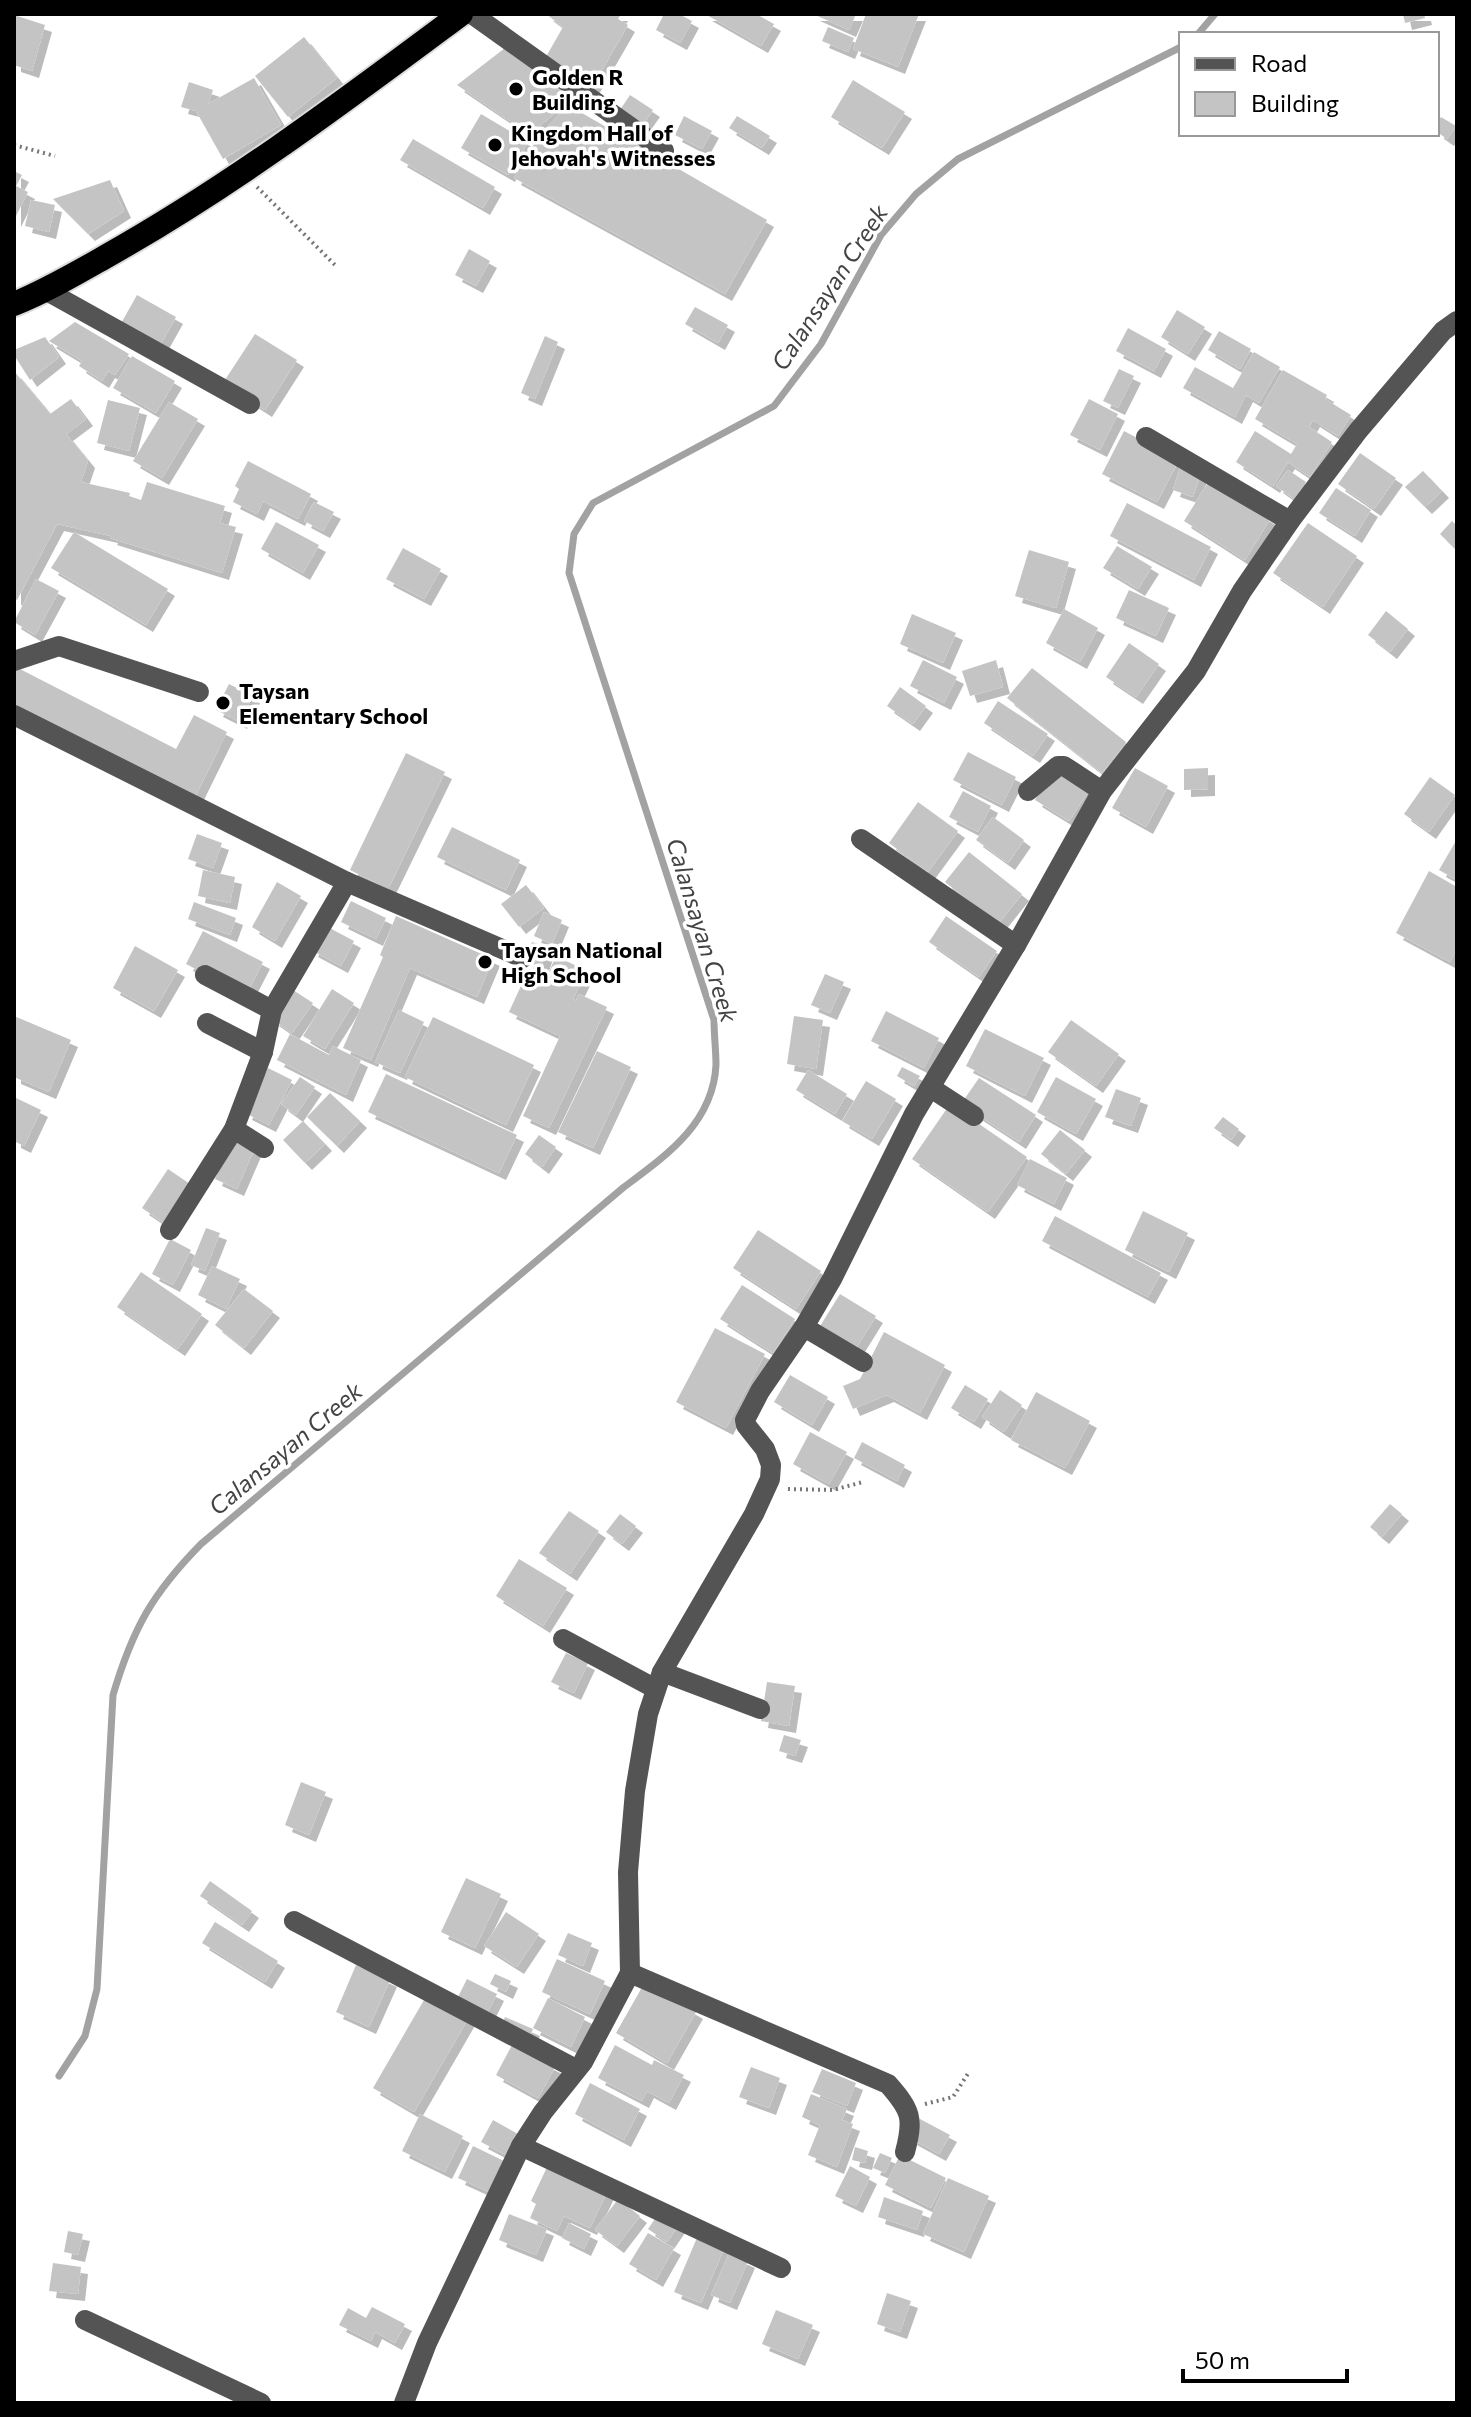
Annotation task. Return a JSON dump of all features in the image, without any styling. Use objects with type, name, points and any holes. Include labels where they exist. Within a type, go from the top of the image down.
[{"type":"highway","points":[[14,304],[47,291],[169,222],[331,112],[461,14]]},
{"type":"street","points":[[472,14],[664,151]]},
{"type":"street","points":[[47,291],[250,404]]},
{"type":"street","points":[[404,2403],[427,2343],[521,2146],[576,2069],[630,1973],[628,1872],[635,1791],[648,1714],[659,1680],[754,1514],[770,1479],[771,1465],[765,1449],[749,1432],[745,1420],[760,1391],[804,1327],[832,1279],[914,1114],[1016,945],[1102,791],[1196,671],[1242,591],[1290,521],[1358,431],[1443,331],[1457,321]]},
{"type":"street","points":[[1146,437],[1290,521]]},
{"type":"street","points":[[14,661],[59,646],[199,692]]},
{"type":"street","points":[[14,715],[347,882],[523,958]]},
{"type":"street","points":[[1028,791],[1058,766],[1064,766],[1102,791]]},
{"type":"street","points":[[861,839],[1016,945]]},
{"type":"street","points":[[170,1230],[234,1129],[263,1052],[272,1010],[347,882]]},
{"type":"street","points":[[205,975],[272,1010]]},
{"type":"street","points":[[207,1023],[263,1052]]},
{"type":"street","points":[[931,1088],[974,1116]]},
{"type":"street","points":[[234,1129],[264,1148]]},
{"type":"street","points":[[804,1327],[863,1362]]},
{"type":"street","points":[[563,1639],[659,1680],[760,1709]]},
{"type":"street","points":[[294,1921],[576,2069]]},
{"type":"street","points":[[630,1973],[888,2084],[906,2105],[910,2132],[905,2152]]},
{"type":"street","points":[[521,2146],[781,2268]]},
{"type":"street","points":[[85,2320],[261,2403]]},
{"type":"path","points":[[14,145],[55,156]]},
{"type":"path","points":[[243,173],[335,265]]},
{"type":"path","points":[[765,1489],[833,1490],[863,1482]]},
{"type":"path","points":[[906,2105],[953,2097],[969,2072]]},
{"type":"building","points":[[546,14],[621,14],[618,19],[628,25],[591,89],[543,62],[563,27]]},
{"type":"building","points":[[664,14],[679,14],[692,21],[680,43],[656,30]]},
{"type":"building","points":[[705,14],[756,14],[774,24],[761,46]]},
{"type":"building","points":[[813,14],[856,14],[849,30]]},
{"type":"building","points":[[866,14],[919,14],[898,67],[853,49]]},
{"type":"building","points":[[1403,14],[1424,14],[1425,18],[1405,23]]},
{"type":"building","points":[[14,15],[45,25],[32,71],[14,65]]},
{"type":"building","points":[[828,27],[854,38],[848,52],[822,41]]},
{"type":"building","points":[[304,37],[337,78],[288,117],[255,76]]},
{"type":"building","name":"Golden R Building","points":[[505,48],[576,92],[563,107],[529,134],[457,85]]},
{"type":"building","points":[[254,78],[281,125],[223,159],[196,111],[181,107],[189,82],[213,90],[208,104]]},
{"type":"building","points":[[853,80],[905,112],[882,148],[831,117]]},
{"type":"building","points":[[630,95],[653,110],[641,127],[618,113]]},
{"type":"building","points":[[568,105],[767,220],[725,294],[514,178],[538,137]]},
{"type":"building","name":"Kingdom Hall of Jehovah's Witnesses","points":[[481,114],[528,142],[508,175],[461,148]]},
{"type":"building","points":[[684,116],[712,131],[702,149],[675,135]]},
{"type":"building","points":[[737,116],[770,136],[762,148],[729,128]]},
{"type":"building","points":[[1441,117],[1456,126],[1447,139],[1439,133]]},
{"type":"building","points":[[413,139],[495,187],[483,208],[400,160]]},
{"type":"building","points":[[14,171],[22,175],[16,186],[28,192],[14,220]]},
{"type":"building","points":[[110,180],[124,211],[88,234],[53,199]]},
{"type":"building","points":[[31,200],[55,205],[49,232],[25,226]]},
{"type":"building","points":[[469,249],[490,261],[476,286],[455,275]]},
{"type":"building","points":[[137,295],[176,317],[158,349],[119,327]]},
{"type":"building","points":[[695,307],[728,325],[718,343],[685,324]]},
{"type":"building","points":[[1177,310],[1205,327],[1188,354],[1161,337]]},
{"type":"building","points":[[75,322],[129,354],[115,375],[108,371],[102,381],[79,366],[82,361],[49,341]]},
{"type":"building","points":[[1128,328],[1166,349],[1154,371],[1116,351]]},
{"type":"building","points":[[1219,331],[1251,349],[1240,369],[1208,350]]},
{"type":"building","points":[[255,334],[297,360],[265,410],[223,383]]},
{"type":"building","points":[[545,336],[558,342],[535,399],[521,393]]},
{"type":"building","points":[[45,337],[59,357],[30,380],[14,350]]},
{"type":"building","points":[[1254,352],[1280,367],[1259,403],[1246,395],[1235,417],[1183,388],[1195,367],[1233,388]]},
{"type":"building","points":[[132,356],[175,381],[156,413],[113,388]]},
{"type":"building","points":[[1119,369],[1134,376],[1118,408],[1103,401]]},
{"type":"building","points":[[1283,370],[1327,395],[1325,399],[1351,415],[1338,436],[1313,420],[1309,427],[1332,442],[1310,477],[1288,462],[1273,486],[1236,462],[1255,431],[1291,454],[1297,444],[1255,419]]},
{"type":"building","points":[[14,371],[50,414],[71,399],[86,419],[66,434],[88,461],[81,482],[130,493],[129,496],[141,500],[147,482],[225,506],[220,523],[236,527],[222,573],[111,536],[57,524],[17,600],[14,598]]},
{"type":"building","points":[[1089,399],[1118,414],[1100,450],[1070,435]]},
{"type":"building","points":[[108,400],[140,408],[129,451],[97,443]]},
{"type":"building","points":[[169,402],[198,419],[162,478],[133,461]]},
{"type":"building","points":[[1124,431],[1179,460],[1157,502],[1102,474]]},
{"type":"building","points":[[1360,453],[1396,478],[1374,509],[1338,484]]},
{"type":"building","points":[[248,461],[311,494],[298,519],[263,501],[257,514],[233,502],[239,489],[235,486]]},
{"type":"building","points":[[1181,465],[1201,472],[1193,497],[1173,490]]},
{"type":"building","points":[[1288,470],[1306,482],[1294,499],[1276,486]]},
{"type":"building","points":[[1423,471],[1442,491],[1425,507],[1405,487]]},
{"type":"building","points":[[1209,481],[1270,519],[1245,560],[1184,521]]},
{"type":"building","points":[[1336,488],[1371,510],[1355,536],[1319,513]]},
{"type":"building","points":[[314,502],[334,512],[323,531],[304,521]]},
{"type":"building","points":[[1127,503],[1211,547],[1194,580],[1110,536]]},
{"type":"building","points":[[1452,521],[1457,526],[1457,551],[1440,534]]},
{"type":"building","points":[[276,522],[319,545],[303,573],[261,549]]},
{"type":"building","points":[[1308,523],[1357,556],[1323,607],[1273,573]]},
{"type":"building","points":[[74,532],[168,589],[146,625],[51,568]]},
{"type":"building","points":[[1117,546],[1152,567],[1138,589],[1103,568]]},
{"type":"building","points":[[403,548],[441,569],[424,599],[386,579]]},
{"type":"building","points":[[1029,550],[1069,562],[1056,608],[1015,596]]},
{"type":"building","points":[[36,579],[59,591],[35,635],[14,622]]},
{"type":"building","points":[[1129,590],[1169,608],[1156,636],[1116,618]]},
{"type":"building","points":[[1064,609],[1098,628],[1080,662],[1046,643]]},
{"type":"building","points":[[1386,611],[1408,629],[1390,652],[1368,635]]},
{"type":"building","points":[[912,614],[956,633],[943,663],[900,644]]},
{"type":"building","points":[[1129,643],[1159,664],[1136,697],[1106,677]]},
{"type":"building","points":[[923,660],[957,677],[944,703],[910,686]]},
{"type":"building","points":[[996,660],[1003,687],[970,696],[962,671]]},
{"type":"building","points":[[14,666],[176,749],[194,715],[227,732],[194,799],[14,713]]},
{"type":"building","points":[[1032,668],[1126,742],[1102,773],[1007,698]]},
{"type":"building","points":[[229,684],[253,696],[240,722],[216,710]]},
{"type":"building","points":[[900,687],[926,706],[913,724],[887,706]]},
{"type":"building","points":[[998,701],[1048,734],[1033,756],[984,723]]},
{"type":"building","points":[[968,752],[1016,777],[1002,805],[953,780]]},
{"type":"building","points":[[406,753],[445,772],[388,889],[350,870]]},
{"type":"building","points":[[1135,768],[1168,786],[1146,827],[1112,808]]},
{"type":"building","points":[[1208,768],[1208,789],[1184,790],[1184,769]]},
{"type":"building","points":[[1054,769],[1089,790],[1069,821],[1035,800]]},
{"type":"building","points":[[1430,777],[1455,795],[1429,832],[1404,814]]},
{"type":"building","points":[[963,791],[991,806],[978,832],[949,817]]},
{"type":"building","points":[[918,802],[958,831],[928,872],[889,843]]},
{"type":"building","points":[[993,817],[1024,840],[1008,863],[976,840]]},
{"type":"building","points":[[452,827],[520,860],[506,890],[437,857]]},
{"type":"building","points":[[197,834],[222,843],[213,868],[188,859]]},
{"type":"building","points":[[1457,839],[1457,880],[1439,870]]},
{"type":"building","points":[[969,852],[1022,894],[998,924],[945,882]]},
{"type":"building","points":[[203,870],[235,877],[230,903],[198,896]]},
{"type":"building","points":[[1429,871],[1457,887],[1457,948],[1450,962],[1396,933]]},
{"type":"building","points":[[277,882],[301,896],[275,941],[252,927]]},
{"type":"building","points":[[526,885],[544,908],[519,927],[501,904]]},
{"type":"building","points":[[351,901],[386,918],[376,939],[341,922]]},
{"type":"building","points":[[194,902],[236,918],[230,935],[188,919]]},
{"type":"building","points":[[544,912],[562,920],[552,944],[534,936]]},
{"type":"building","points":[[396,916],[493,959],[477,997],[410,968],[371,1060],[343,1048],[383,957],[380,955]]},
{"type":"building","points":[[946,916],[997,951],[979,977],[929,942]]},
{"type":"building","points":[[324,925],[354,941],[341,966],[311,950]]},
{"type":"building","points":[[203,931],[263,962],[246,995],[186,964]]},
{"type":"building","points":[[532,942],[548,947],[541,967],[526,962]]},
{"type":"building","points":[[135,946],[178,970],[154,1011],[113,988]]},
{"type":"building","points":[[556,956],[587,971],[573,999],[576,1001],[579,994],[607,1007],[549,1128],[523,1116],[560,1036],[509,1012],[525,977],[543,985]]},
{"type":"building","points":[[825,974],[844,982],[830,1013],[811,1005]]},
{"type":"building","points":[[332,989],[354,1003],[325,1049],[303,1036]]},
{"type":"building","points":[[293,990],[313,1003],[292,1033],[272,1019]]},
{"type":"building","points":[[399,1010],[424,1022],[400,1073],[375,1062]]},
{"type":"building","points":[[886,1011],[939,1038],[924,1068],[871,1041]]},
{"type":"building","points":[[14,1016],[71,1040],[49,1092],[14,1077]]},
{"type":"building","points":[[794,1016],[823,1020],[816,1069],[787,1064]]},
{"type":"building","points":[[433,1017],[534,1065],[506,1125],[405,1077]]},
{"type":"building","points":[[1071,1020],[1119,1054],[1096,1086],[1048,1052]]},
{"type":"building","points":[[985,1029],[1044,1058],[1025,1096],[966,1066]]},
{"type":"building","points":[[290,1034],[329,1055],[333,1046],[361,1060],[346,1095],[277,1060]]},
{"type":"building","points":[[597,1051],[631,1067],[593,1148],[558,1132]]},
{"type":"building","points":[[902,1067],[920,1076],[914,1086],[897,1076]]},
{"type":"building","points":[[268,1068],[292,1080],[269,1125],[245,1113]]},
{"type":"building","points":[[808,1070],[847,1094],[835,1114],[796,1090]]},
{"type":"building","points":[[386,1074],[517,1135],[499,1173],[368,1112]]},
{"type":"building","points":[[300,1077],[315,1087],[296,1115],[281,1104]]},
{"type":"building","points":[[1056,1077],[1096,1099],[1076,1134],[1037,1112]]},
{"type":"building","points":[[979,1078],[1036,1115],[1019,1142],[961,1104]]},
{"type":"building","points":[[866,1081],[896,1099],[872,1139],[842,1121]]},
{"type":"building","points":[[1116,1089],[1141,1098],[1131,1126],[1105,1117]]},
{"type":"building","points":[[330,1093],[360,1121],[337,1146],[307,1117]]},
{"type":"building","points":[[14,1097],[41,1110],[24,1146],[14,1141]]},
{"type":"building","points":[[950,1104],[1027,1157],[988,1212],[912,1159]]},
{"type":"building","points":[[1223,1117],[1239,1129],[1231,1140],[1214,1128]]},
{"type":"building","points":[[303,1121],[325,1144],[305,1163],[283,1140]]},
{"type":"building","points":[[1060,1130],[1085,1150],[1066,1174],[1041,1154]]},
{"type":"building","points":[[539,1135],[556,1147],[542,1167],[525,1154]]},
{"type":"building","points":[[232,1140],[254,1150],[237,1189],[215,1179]]},
{"type":"building","points":[[1030,1159],[1067,1178],[1054,1204],[1017,1185]]},
{"type":"building","points":[[168,1169],[190,1184],[164,1223],[142,1208]]},
{"type":"building","points":[[1143,1211],[1188,1233],[1169,1272],[1125,1250]]},
{"type":"building","points":[[1055,1216],[1161,1273],[1148,1297],[1042,1241]]},
{"type":"building","points":[[206,1228],[220,1233],[205,1271],[191,1265]]},
{"type":"building","points":[[758,1230],[821,1271],[796,1309],[733,1268]]},
{"type":"building","points":[[170,1239],[191,1250],[173,1285],[152,1274]]},
{"type":"building","points":[[212,1266],[240,1279],[226,1309],[198,1295]]},
{"type":"building","points":[[141,1272],[202,1314],[178,1349],[117,1307]]},
{"type":"building","points":[[742,1285],[795,1319],[773,1353],[720,1319]]},
{"type":"building","points":[[244,1289],[273,1311],[244,1348],[215,1325]]},
{"type":"building","points":[[840,1294],[876,1316],[853,1353],[817,1331]]},
{"type":"building","points":[[715,1328],[765,1354],[726,1428],[676,1402]]},
{"type":"building","points":[[884,1332],[945,1365],[920,1413],[887,1395],[853,1409],[843,1386],[860,1379]]},
{"type":"building","points":[[790,1375],[828,1397],[812,1425],[774,1402]]},
{"type":"building","points":[[965,1385],[988,1399],[974,1422],[951,1408]]},
{"type":"building","points":[[1000,1390],[1022,1405],[1004,1432],[982,1417]]},
{"type":"building","points":[[1036,1392],[1090,1421],[1065,1468],[1011,1440]]},
{"type":"building","points":[[810,1432],[847,1452],[829,1484],[793,1464]]},
{"type":"building","points":[[862,1442],[905,1465],[897,1481],[854,1458]]},
{"type":"building","points":[[1390,1504],[1402,1514],[1382,1537],[1370,1527]]},
{"type":"building","points":[[569,1511],[599,1531],[570,1574],[539,1553]]},
{"type":"building","points":[[620,1514],[636,1526],[622,1544],[606,1532]]},
{"type":"building","points":[[519,1559],[567,1588],[543,1626],[496,1596]]},
{"type":"building","points":[[566,1653],[588,1663],[574,1693],[551,1682]]},
{"type":"building","points":[[767,1682],[795,1686],[789,1726],[761,1721]]},
{"type":"building","points":[[784,1735],[801,1740],[795,1756],[779,1751]]},
{"type":"building","points":[[301,1782],[326,1792],[309,1835],[285,1825]]},
{"type":"building","points":[[466,1878],[501,1894],[475,1948],[441,1932]]},
{"type":"building","points":[[210,1881],[252,1911],[242,1925],[200,1896]]},
{"type":"building","points":[[506,1912],[539,1934],[517,1967],[484,1946]]},
{"type":"building","points":[[215,1922],[278,1961],[265,1982],[202,1943]]},
{"type":"building","points":[[568,1933],[592,1943],[583,1966],[558,1955]]},
{"type":"building","points":[[557,1959],[605,1981],[590,2014],[542,1992]]},
{"type":"building","points":[[356,1965],[390,1980],[369,2027],[336,2012]]},
{"type":"building","points":[[495,1974],[511,1981],[506,1992],[490,1984]]},
{"type":"building","points":[[467,1979],[497,1994],[486,2016],[456,2001]]},
{"type":"building","points":[[645,1982],[696,2012],[667,2063],[616,2033]]},
{"type":"building","points":[[428,1993],[469,2017],[414,2112],[373,2088]]},
{"type":"building","points":[[548,1998],[585,2017],[571,2047],[533,2028]]},
{"type":"building","points":[[505,2017],[533,2029],[528,2041],[500,2030]]},
{"type":"building","points":[[512,2045],[555,2067],[538,2098],[496,2075]]},
{"type":"building","points":[[615,2045],[652,2065],[654,2060],[684,2075],[669,2103],[647,2091],[642,2101],[598,2078]]},
{"type":"building","points":[[751,2067],[780,2078],[769,2108],[739,2097]]},
{"type":"building","points":[[822,2069],[856,2083],[847,2106],[812,2092]]},
{"type":"building","points":[[590,2083],[640,2109],[624,2140],[575,2114]]},
{"type":"building","points":[[811,2094],[847,2109],[842,2120],[853,2124],[837,2167],[808,2155],[820,2125],[802,2117]]},
{"type":"building","points":[[420,2114],[463,2136],[445,2172],[402,2151]]},
{"type":"building","points":[[920,2119],[950,2135],[939,2154],[910,2138]]},
{"type":"building","points":[[493,2120],[518,2134],[506,2155],[481,2142]]},
{"type":"building","points":[[473,2146],[504,2161],[489,2192],[458,2178]]},
{"type":"building","points":[[855,2147],[868,2151],[865,2163],[852,2160]]},
{"type":"building","points":[[880,2153],[892,2158],[885,2173],[873,2168]]},
{"type":"building","points":[[900,2155],[946,2178],[931,2208],[885,2185]]},
{"type":"building","points":[[549,2163],[608,2190],[590,2228],[564,2216],[557,2231],[530,2218],[536,2204],[531,2201]]},
{"type":"building","points":[[850,2166],[870,2177],[856,2206],[835,2196]]},
{"type":"building","points":[[948,2178],[989,2196],[964,2252],[923,2234]]},
{"type":"building","points":[[884,2197],[923,2211],[917,2230],[878,2217]]},
{"type":"building","points":[[618,2199],[640,2216],[617,2246],[595,2230]]},
{"type":"building","points":[[659,2213],[678,2226],[667,2242],[648,2229]]},
{"type":"building","points":[[509,2214],[547,2229],[536,2255],[499,2240]]},
{"type":"building","points":[[569,2223],[591,2234],[584,2249],[562,2238]]},
{"type":"building","points":[[68,2231],[83,2234],[78,2255],[64,2252]]},
{"type":"building","points":[[648,2233],[674,2248],[656,2280],[629,2264]]},
{"type":"building","points":[[699,2233],[726,2244],[701,2303],[674,2292]]},
{"type":"building","points":[[729,2253],[748,2261],[730,2303],[711,2295]]},
{"type":"building","points":[[53,2263],[81,2267],[78,2294],[49,2291]]},
{"type":"building","points":[[887,2293],[911,2301],[900,2332],[877,2324]]},
{"type":"building","points":[[372,2307],[405,2324],[395,2343],[375,2332],[371,2341],[339,2325],[348,2308],[366,2318]]},
{"type":"building","points":[[776,2310],[813,2325],[798,2359],[762,2344]]},
{"type":"waterway","name":"Calansayan Creek","points":[[1200,32],[1215,14]]},
{"type":"waterway","name":"Calansayan Creek","points":[[59,2076],[85,2036],[97,1989],[113,1695],[128,1650],[157,1596],[201,1544],[671,1150],[697,1121],[713,1086],[716,1065],[714,1020],[569,573],[574,534],[593,503],[774,406],[821,344],[881,235],[916,194],[958,159],[1179,48]]},
{"type":"place","name":"Golden R Building","points":[[516,89]]},
{"type":"place","name":"Kingdom Hall of Jehovah's Witnesses","points":[[495,145]]},
{"type":"place","name":"Taysan Elementary School","points":[[223,703]]},
{"type":"place","name":"Taysan National High School","points":[[485,962]]}]
